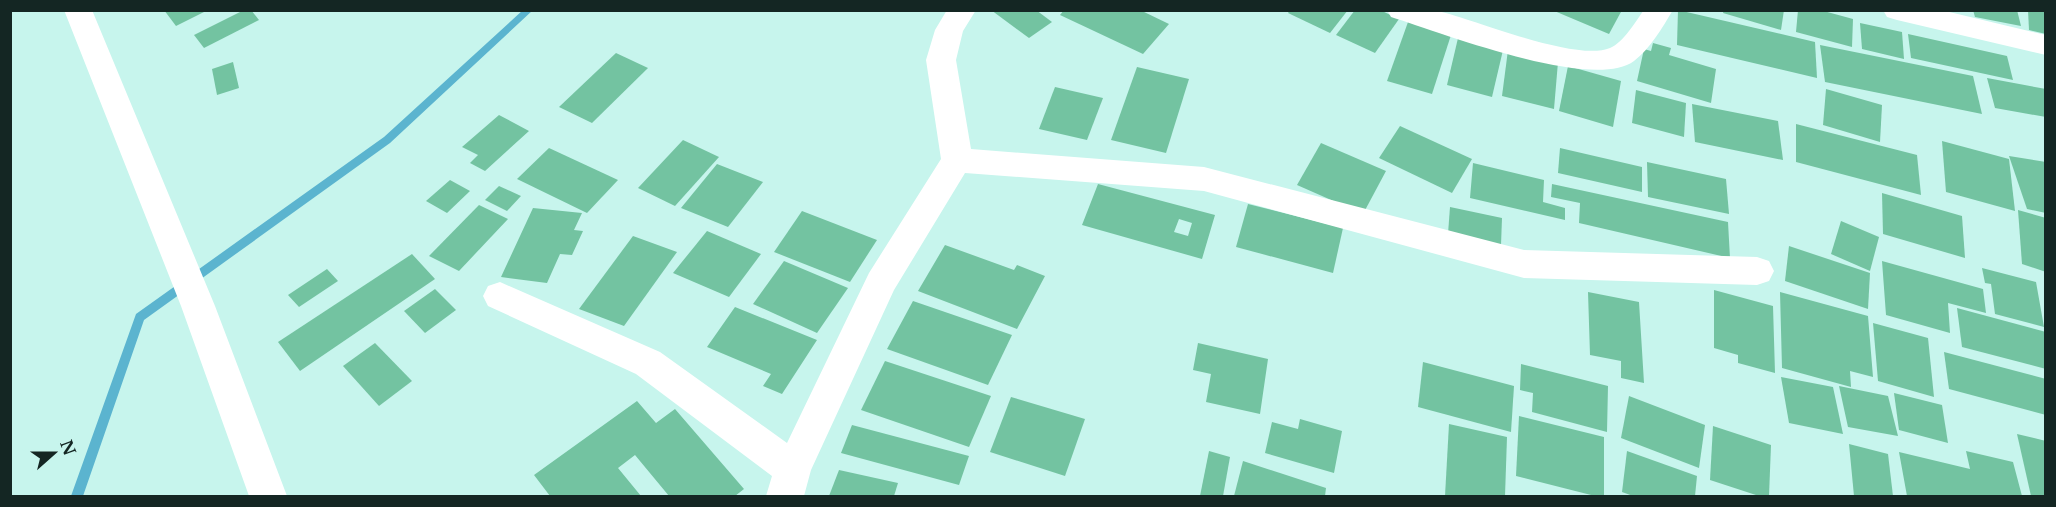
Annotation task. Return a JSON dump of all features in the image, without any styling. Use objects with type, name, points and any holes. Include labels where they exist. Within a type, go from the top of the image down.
[{"type":"street","points":[[78,10],[198,306],[268,496]]},
{"type":"street","points":[[500,296],[648,363],[789,483],[881,283],[957,160],[941,60],[949,30],[962,10]]},
{"type":"street","points":[[1401,10],[1548,55],[1599,61],[1622,55],[1640,38],[1659,10]]},
{"type":"street","points":[[1897,10],[2046,45]]},
{"type":"street","points":[[957,160],[1204,179],[1524,264],[1757,271]]},
{"type":"building","points":[[164,10],[208,10],[176,26]]},
{"type":"building","points":[[244,10],[251,10],[259,20],[204,48],[194,35]]},
{"type":"building","points":[[991,10],[1036,10],[1052,22],[1029,38]]},
{"type":"building","points":[[1064,10],[1140,10],[1169,24],[1143,54],[1060,15]]},
{"type":"building","points":[[1290,10],[1348,10],[1330,33],[1288,13]]},
{"type":"building","points":[[1355,10],[1380,10],[1399,19],[1375,53],[1336,35]]},
{"type":"building","points":[[1552,10],[1622,10],[1609,34]]},
{"type":"building","points":[[1678,10],[1815,42],[1817,78],[1677,45]]},
{"type":"building","points":[[1724,10],[1784,10],[1781,30],[1723,13]]},
{"type":"building","points":[[1798,10],[1820,10],[1853,19],[1852,47],[1796,32]]},
{"type":"building","points":[[1973,10],[2017,10],[2021,26],[1975,17]]},
{"type":"building","points":[[2028,10],[2046,10],[2046,34],[2029,30]]},
{"type":"building","points":[[1408,22],[1451,35],[1432,94],[1387,81]]},
{"type":"building","points":[[1860,23],[1902,32],[1904,59],[1862,49]]},
{"type":"building","points":[[1908,34],[2007,56],[2013,80],[1911,58]]},
{"type":"building","points":[[1458,38],[1503,50],[1492,97],[1447,85]]},
{"type":"building","points":[[1653,43],[1671,48],[1669,55],[1716,69],[1711,103],[1637,81],[1644,49],[1651,51]]},
{"type":"building","points":[[1820,45],[1973,76],[1982,114],[1825,82]]},
{"type":"building","points":[[1508,50],[1558,62],[1554,109],[1502,96]]},
{"type":"building","points":[[616,53],[648,68],[592,123],[559,107]]},
{"type":"building","points":[[233,62],[239,88],[217,95],[212,69]]},
{"type":"building","points":[[1568,66],[1621,81],[1613,127],[1559,111]]},
{"type":"building","points":[[1137,67],[1189,79],[1166,153],[1111,140]]},
{"type":"building","points":[[1987,78],[2046,89],[2046,117],[1995,108]]},
{"type":"building","points":[[1055,87],[1103,98],[1087,140],[1039,129]]},
{"type":"building","points":[[1826,89],[1882,105],[1880,142],[1823,125]]},
{"type":"building","points":[[1636,90],[1686,103],[1684,137],[1632,123]]},
{"type":"building","points":[[1692,104],[1778,121],[1783,160],[1695,142]]},
{"type":"building","points":[[499,115],[529,131],[485,171],[470,163],[478,155],[462,147]]},
{"type":"building","points":[[1796,124],[1917,155],[1921,195],[1796,162]]},
{"type":"building","points":[[1400,126],[1472,159],[1452,193],[1379,158]]},
{"type":"building","points":[[683,140],[719,157],[675,206],[638,188]]},
{"type":"building","points":[[1942,141],[2009,159],[2015,211],[1946,192]]},
{"type":"building","points":[[1321,143],[1386,171],[1363,214],[1297,185]]},
{"type":"building","points":[[549,148],[618,180],[587,213],[517,179]]},
{"type":"building","points":[[1560,148],[1642,167],[1642,192],[1558,173]]},
{"type":"building","points":[[2009,156],[2046,162],[2046,213],[2027,209]]},
{"type":"building","points":[[1647,162],[1726,179],[1729,214],[1648,197]]},
{"type":"building","points":[[1473,163],[1544,180],[1543,202],[1565,208],[1565,220],[1470,198]]},
{"type":"building","points":[[717,164],[763,182],[728,227],[681,208]]},
{"type":"building","points":[[450,180],[470,191],[447,213],[426,201]]},
{"type":"building","points":[[1098,184],[1215,215],[1202,259],[1082,225]],"holes":[[[1179,219],[1192,223],[1188,236],[1174,232]]]},
{"type":"building","points":[[1552,184],[1728,222],[1730,258],[1579,223],[1580,203],[1551,197]]},
{"type":"building","points":[[499,186],[521,196],[507,211],[485,200]]},
{"type":"building","points":[[1882,193],[1962,216],[1965,258],[1883,234]]},
{"type":"building","points":[[1248,204],[1343,228],[1333,273],[1236,247]]},
{"type":"building","points":[[479,205],[508,219],[459,271],[429,256]]},
{"type":"building","points":[[1450,207],[1502,218],[1501,245],[1448,234]]},
{"type":"building","points":[[533,208],[582,213],[574,230],[583,231],[572,255],[560,254],[547,283],[501,277]]},
{"type":"building","points":[[2018,210],[2046,218],[2046,272],[2022,264]]},
{"type":"building","points":[[802,211],[877,240],[850,282],[774,252]]},
{"type":"building","points":[[1841,221],[1879,237],[1870,271],[1831,254]]},
{"type":"building","points":[[707,231],[761,254],[729,297],[673,273]]},
{"type":"building","points":[[633,236],[677,252],[624,326],[579,309]]},
{"type":"building","points":[[945,245],[1014,270],[1017,265],[1045,276],[1017,329],[918,291]]},
{"type":"building","points":[[1789,246],[1870,273],[1868,309],[1785,281]]},
{"type":"building","points":[[412,254],[435,279],[300,371],[278,342]]},
{"type":"building","points":[[784,261],[848,288],[817,333],[753,304]]},
{"type":"building","points":[[1882,261],[1983,289],[1986,313],[1948,303],[1950,333],[1886,315]]},
{"type":"building","points":[[1982,268],[2036,282],[2044,327],[1995,314],[1991,284],[1985,283]]},
{"type":"building","points":[[327,269],[338,281],[299,307],[288,295]]},
{"type":"building","points":[[435,289],[456,310],[425,333],[404,311]]},
{"type":"building","points":[[1714,290],[1773,306],[1775,373],[1738,363],[1738,355],[1714,348]]},
{"type":"building","points":[[1588,292],[1639,302],[1644,383],[1621,378],[1621,361],[1590,355]]},
{"type":"building","points":[[1780,292],[1868,316],[1873,377],[1850,371],[1851,387],[1782,368]]},
{"type":"building","points":[[913,301],[1012,335],[988,385],[887,349]]},
{"type":"building","points":[[735,307],[817,340],[782,394],[763,386],[771,374],[707,347]]},
{"type":"building","points":[[1957,308],[2046,332],[2046,369],[1962,347]]},
{"type":"building","points":[[1873,323],[1928,338],[1934,397],[1878,381]]},
{"type":"building","points":[[375,343],[412,381],[379,406],[343,366]]},
{"type":"building","points":[[1198,343],[1268,359],[1260,414],[1206,402],[1211,374],[1193,370]]},
{"type":"building","points":[[1944,352],[2046,379],[2046,415],[1949,389]]},
{"type":"building","points":[[885,361],[991,396],[969,447],[861,410]]},
{"type":"building","points":[[1423,362],[1514,386],[1511,432],[1418,407]]},
{"type":"building","points":[[1521,364],[1608,386],[1607,432],[1532,412],[1533,393],[1520,390]]},
{"type":"building","points":[[1781,377],[1833,387],[1843,434],[1789,423]]},
{"type":"building","points":[[1839,386],[1888,396],[1898,436],[1848,427]]},
{"type":"building","points":[[1894,393],[1942,405],[1948,443],[1899,430]]},
{"type":"building","points":[[1629,396],[1705,425],[1699,468],[1621,438]]},
{"type":"building","points":[[1011,397],[1085,419],[1065,476],[990,452]]},
{"type":"building","points":[[637,401],[656,423],[675,409],[744,489],[735,496],[669,496],[635,455],[618,468],[641,496],[550,496],[534,475]]},
{"type":"building","points":[[1519,416],[1604,437],[1604,496],[1595,496],[1516,476]]},
{"type":"building","points":[[1300,419],[1342,431],[1334,473],[1265,453],[1272,422],[1298,429]]},
{"type":"building","points":[[1449,424],[1507,437],[1505,496],[1445,496]]},
{"type":"building","points":[[852,425],[969,456],[959,485],[841,453]]},
{"type":"building","points":[[1713,426],[1771,445],[1769,496],[1759,496],[1710,480]]},
{"type":"building","points":[[2017,434],[2046,441],[2046,496],[2031,496]]},
{"type":"building","points":[[1849,444],[1888,454],[1893,496],[1854,496]]},
{"type":"building","points":[[1209,451],[1230,457],[1223,496],[1200,496]]},
{"type":"building","points":[[1627,451],[1697,476],[1695,496],[1633,496],[1622,492]]},
{"type":"building","points":[[1966,451],[2013,462],[2022,496],[1907,496],[1899,452],[1970,469]]},
{"type":"building","points":[[1243,461],[1326,488],[1325,496],[1234,496]]},
{"type":"building","points":[[839,470],[898,483],[894,496],[829,496]]},
{"type":"waterway","points":[[77,496],[140,317],[387,140],[529,10]]}]
